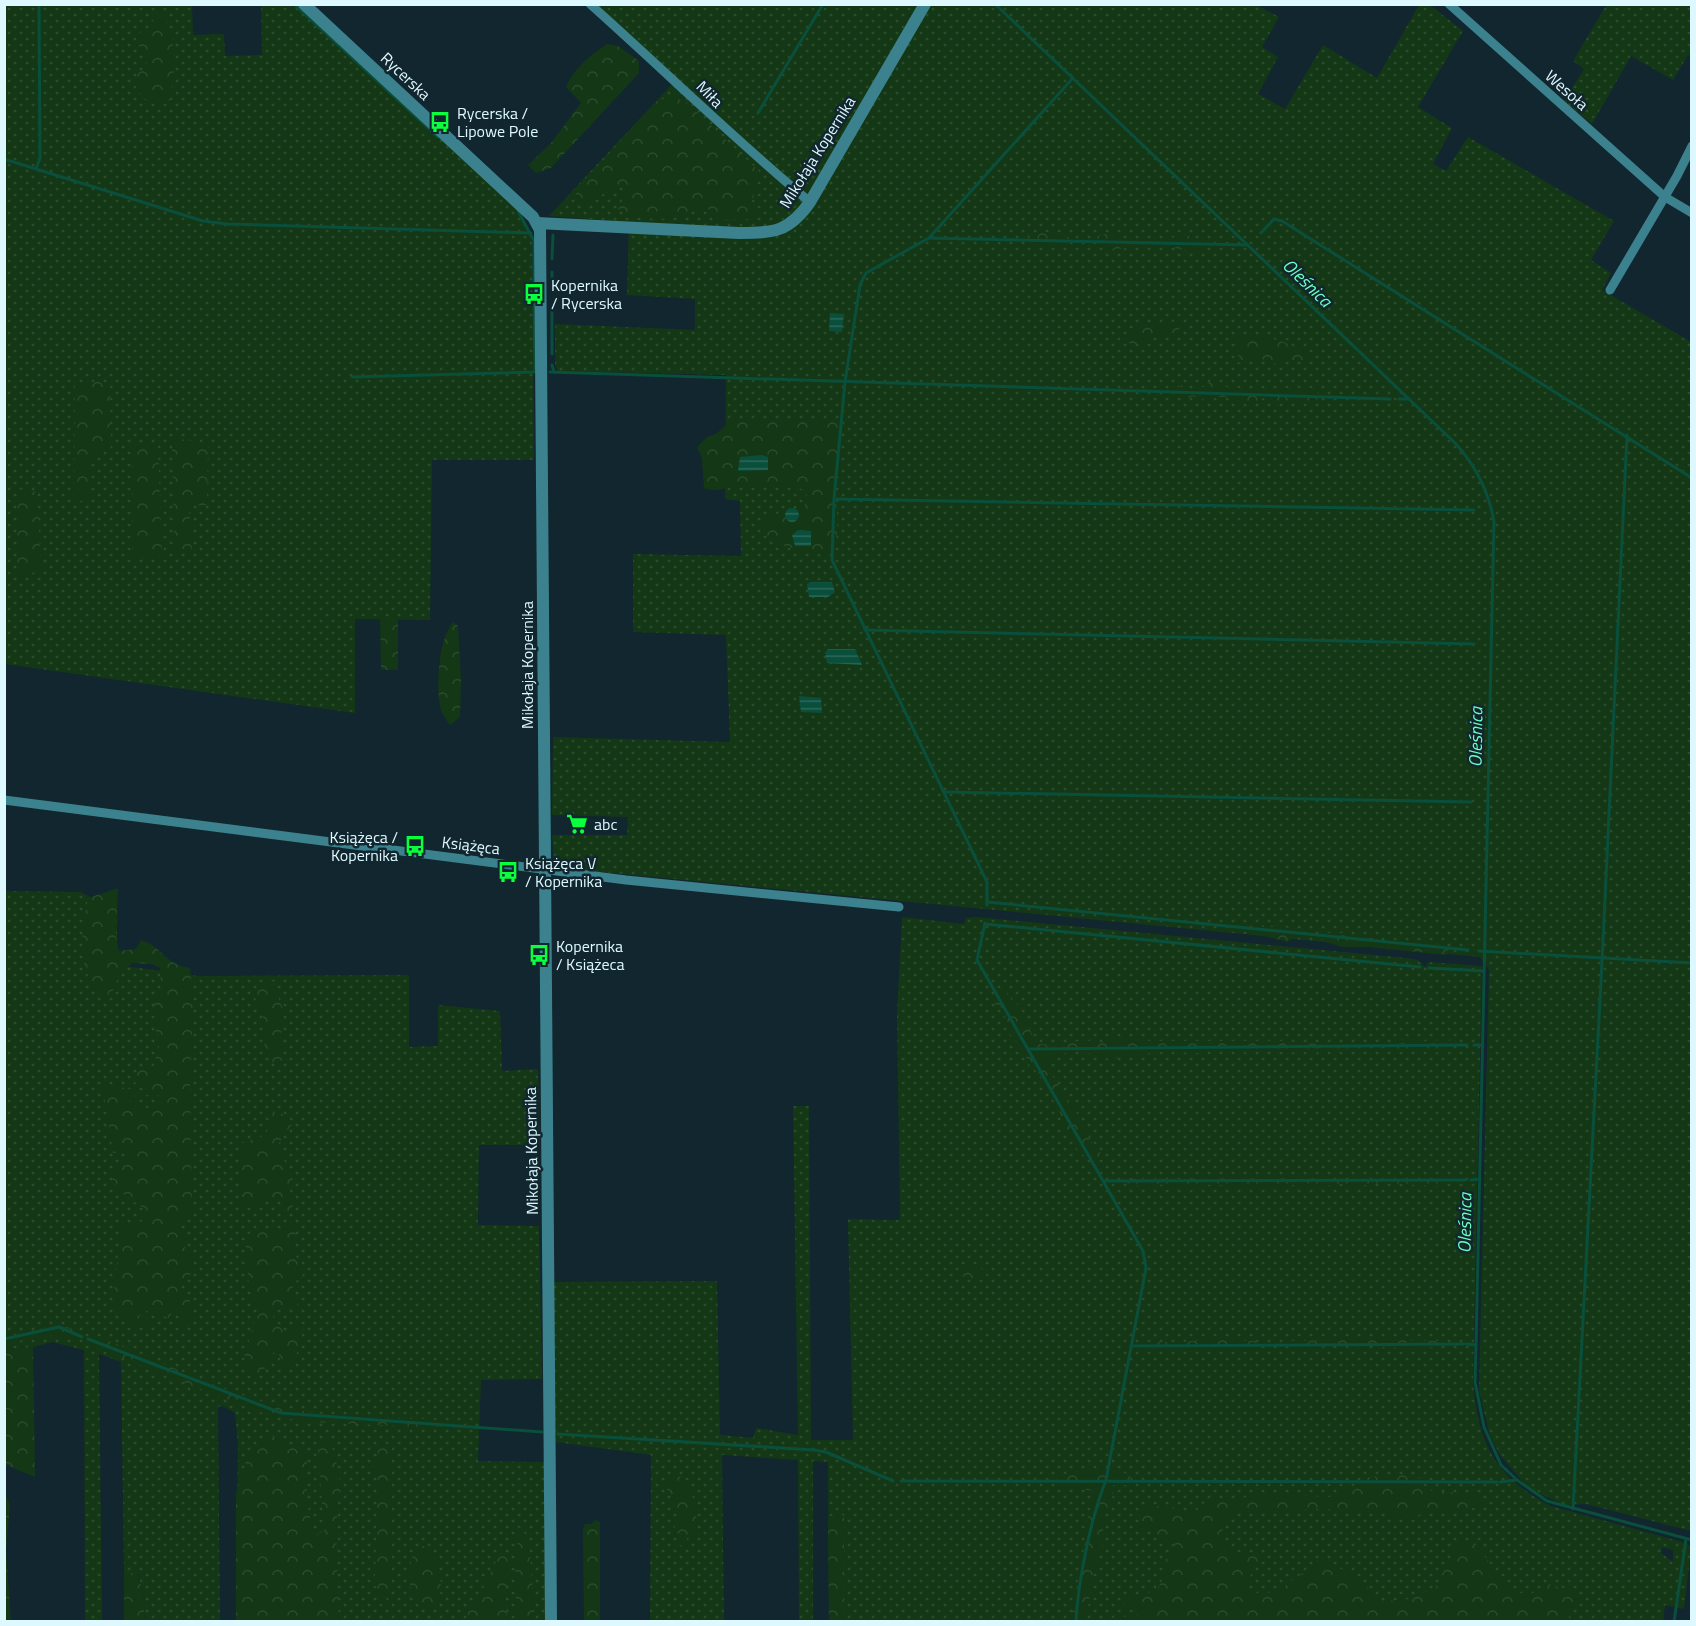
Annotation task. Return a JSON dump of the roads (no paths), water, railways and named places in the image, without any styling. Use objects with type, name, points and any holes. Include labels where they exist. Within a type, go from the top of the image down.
[{"type":"street","name":"Rycerska","points":[[304,4],[537,223]]},
{"type":"street","name":"Miła","points":[[590,4],[757,159],[810,202]]},
{"type":"street","name":"Mikołaja Kopernika","points":[[551,1622],[541,237],[537,223],[765,233],[786,228],[798,218],[810,202],[925,4]]},
{"type":"street","name":"Wesoła","points":[[1449,4],[1665,197],[1692,213]]},
{"type":"street","points":[[1611,290],[1692,146]]},
{"type":"street","name":"Książęca","points":[[4,800],[626,880],[899,907]]},
{"type":"waterway","points":[[36,168],[40,159],[39,4]]},
{"type":"waterway","points":[[294,4],[438,137]]},
{"type":"waterway","points":[[758,113],[823,4]]},
{"type":"waterway","name":"Oleśnica","points":[[995,4],[1454,442],[1469,460],[1480,479],[1494,521],[1475,1382],[1484,1427],[1501,1465],[1517,1480],[1547,1501],[1692,1540]]},
{"type":"waterway","points":[[987,905],[987,882],[832,560],[834,499],[845,382],[860,285],[866,273],[929,238],[1073,78]]},
{"type":"waterway","points":[[4,159],[203,221],[227,224],[531,233]]},
{"type":"waterway","points":[[518,211],[534,241],[534,282]]},
{"type":"waterway","points":[[1261,233],[1274,219],[1282,221],[1692,478]]},
{"type":"waterway","points":[[552,259],[553,235]]},
{"type":"waterway","points":[[929,238],[1248,245]]},
{"type":"waterway","points":[[552,272],[552,288]]},
{"type":"waterway","points":[[352,377],[535,372],[534,305]]},
{"type":"waterway","points":[[552,306],[552,354]]},
{"type":"waterway","points":[[552,365],[554,372]]},
{"type":"waterway","points":[[550,372],[1390,399]]},
{"type":"waterway","name":"Oleśnica","points":[[1399,399],[1409,399]]},
{"type":"waterway","points":[[1573,1509],[1627,435]]},
{"type":"waterway","points":[[834,499],[1474,510]]},
{"type":"waterway","points":[[865,630],[1474,644]]},
{"type":"waterway","points":[[944,792],[1471,802]]},
{"type":"waterway","points":[[987,902],[1468,950]]},
{"type":"waterway","points":[[985,923],[977,960],[1143,1251],[1146,1268],[1106,1480],[1086,1550],[1079,1587],[1076,1622]]},
{"type":"waterway","points":[[985,924],[1420,967]]},
{"type":"waterway","points":[[1479,951],[1692,963]]},
{"type":"waterway","points":[[1429,968],[1484,971]]},
{"type":"waterway","points":[[1028,1049],[1467,1045]]},
{"type":"waterway","points":[[1474,1045],[1483,1045]]},
{"type":"waterway","points":[[1471,1180],[1480,1179]]},
{"type":"waterway","points":[[1103,1181],[1466,1180]]},
{"type":"waterway","points":[[4,1339],[59,1327],[82,1337]]},
{"type":"waterway","points":[[88,1339],[281,1413],[542,1432]]},
{"type":"waterway","points":[[1131,1346],[1464,1344]]},
{"type":"waterway","points":[[1467,1344],[1476,1345]]},
{"type":"waterway","points":[[558,1434],[814,1450],[826,1452],[893,1481]]},
{"type":"waterway","points":[[1500,1482],[1517,1480]]},
{"type":"waterway","points":[[901,1481],[1497,1482]]},
{"type":"waterway","points":[[1674,1622],[1686,1539]]},
{"type":"place","name":"Rycerska / Lipowe Pole","points":[[440,122]]},
{"type":"place","name":"Kopernika / Rycerska","points":[[534,294]]},
{"type":"place","name":"abc","points":[[577,824]]},
{"type":"place","name":"Książęca / Kopernika","points":[[415,846]]},
{"type":"place","name":"Książęca V / Kopernika","points":[[508,872]]},
{"type":"place","name":"Kopernika / Książeca","points":[[539,955]]}]
